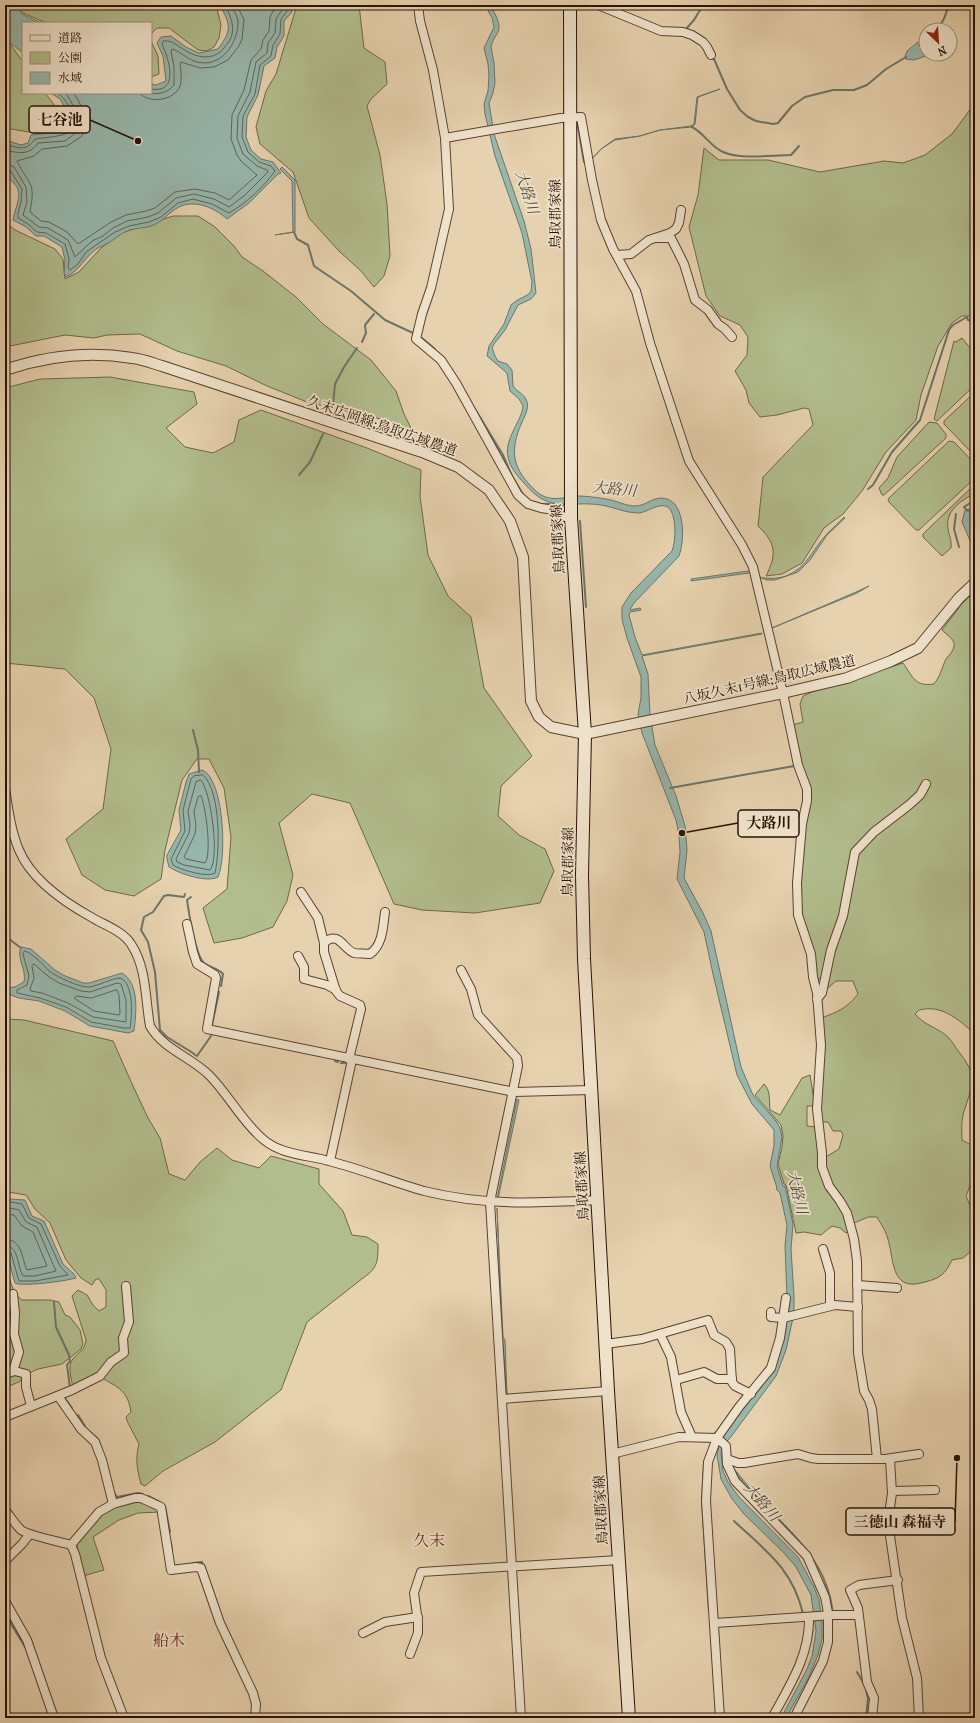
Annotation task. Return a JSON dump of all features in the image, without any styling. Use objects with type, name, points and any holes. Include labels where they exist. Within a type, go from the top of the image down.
[{"type":"main road","name":"鳥取郡家線","points":[[570,5],[571,513],[585,734],[582,875],[584,959],[599,1200],[608,1391],[629,1718]]},
{"type":"street","points":[[418,5],[420,21],[433,70],[445,138],[448,215],[416,339],[441,360],[456,383],[518,495],[528,504],[554,510],[561,516],[571,513]]},
{"type":"street","points":[[598,5],[661,31],[684,28],[703,42],[711,55]]},
{"type":"street","points":[[445,138],[581,117],[592,180],[601,218],[617,255],[636,291],[650,343],[689,461],[742,545],[753,567],[783,693],[798,765],[808,795],[802,824],[797,883],[798,915],[811,954],[817,999],[821,1045],[817,1109],[822,1153],[822,1167],[829,1186],[847,1213],[854,1239],[858,1285],[858,1353],[864,1391],[870,1400],[872,1409],[877,1459]]},
{"type":"street","points":[[617,255],[631,254],[649,240],[666,235],[676,229],[681,210]]},
{"type":"street","points":[[655,238],[671,238],[674,241],[684,264],[695,300],[708,310],[718,324],[726,329],[732,337]]},
{"type":"street","name":"久末広岡線;鳥取広域農道","points":[[5,370],[24,364],[54,358],[91,354],[133,358],[162,366],[414,450],[458,467],[489,490],[510,521],[523,557],[531,701],[539,717],[551,727],[585,734]]},
{"type":"street","name":"八坂久末1号線;鳥取広域農道","points":[[585,734],[783,693],[847,678],[891,662],[918,648],[959,599],[975,583]]},
{"type":"street","points":[[817,999],[822,993],[831,950],[843,916],[855,852],[874,832],[920,795],[926,784]]},
{"type":"street","points":[[5,788],[12,824],[19,849],[33,872],[72,905],[122,934],[130,943],[137,954],[143,975],[150,1026],[160,1041],[209,1075],[263,1140],[282,1150],[330,1161],[425,1191],[490,1202],[527,1204],[599,1200]]},
{"type":"street","points":[[301,892],[318,918],[324,944],[324,952],[336,990],[340,996],[360,1005],[361,1009],[330,1161]]},
{"type":"street","points":[[324,944],[330,939],[336,939],[352,952],[370,954],[376,948],[379,941],[385,912]]},
{"type":"street","points":[[187,924],[197,964],[215,975],[216,978],[207,1029],[514,1092],[591,1090]]},
{"type":"street","points":[[298,956],[304,967],[304,979],[327,985],[336,990]]},
{"type":"street","points":[[461,970],[472,989],[478,1015],[517,1058],[518,1066],[514,1092],[490,1202],[521,1718]]},
{"type":"street","points":[[823,1249],[830,1272],[830,1306]]},
{"type":"street","points":[[858,1285],[897,1288]]},
{"type":"street","points":[[5,1417],[58,1396],[100,1376],[111,1362],[124,1353],[124,1338],[129,1322],[126,1286]]},
{"type":"street","points":[[13,1294],[15,1313],[14,1334],[19,1352],[15,1365],[15,1371]]},
{"type":"street","points":[[720,1718],[706,1501],[708,1462],[718,1439],[771,1368],[780,1338],[786,1298]]},
{"type":"street","points":[[771,1312],[771,1317],[783,1318],[830,1306],[858,1307]]},
{"type":"street","points":[[606,1344],[642,1339],[708,1320],[714,1335],[726,1342],[730,1349],[732,1379],[735,1386],[751,1394]]},
{"type":"street","points":[[660,1334],[671,1357],[681,1412],[692,1437]]},
{"type":"street","points":[[5,1374],[15,1371],[26,1374],[26,1387],[31,1406]]},
{"type":"street","points":[[676,1380],[704,1372],[718,1379],[732,1379]]},
{"type":"street","points":[[502,1398],[608,1391]]},
{"type":"street","points":[[58,1396],[80,1429],[95,1442],[102,1460],[113,1504]]},
{"type":"street","points":[[612,1454],[679,1437],[718,1439],[726,1446],[727,1459],[731,1472],[743,1491],[807,1556],[826,1597],[828,1642],[823,1661],[794,1718]]},
{"type":"street","points":[[727,1459],[744,1463],[798,1454],[818,1459],[890,1459],[919,1454]]},
{"type":"street","points":[[890,1459],[892,1491],[888,1522],[898,1580],[902,1618],[917,1678],[918,1718]]},
{"type":"street","points":[[892,1491],[935,1490]]},
{"type":"street","points":[[71,1545],[98,1512],[113,1504],[135,1498],[141,1498],[161,1507],[171,1570],[196,1567],[201,1568],[220,1623],[253,1693],[256,1704],[254,1718]]},
{"type":"street","points":[[5,1510],[21,1530],[29,1535],[71,1545]]},
{"type":"street","points":[[5,1560],[29,1535]]},
{"type":"street","points":[[71,1545],[75,1554],[101,1658],[124,1718]]},
{"type":"street","points":[[410,1654],[418,1632],[418,1617],[414,1593],[421,1572],[619,1560]]},
{"type":"street","points":[[872,1718],[874,1698],[867,1682],[858,1608],[850,1590],[859,1585],[898,1580]]},
{"type":"street","points":[[5,1601],[27,1640],[54,1718]]},
{"type":"street","points":[[715,1623],[828,1615],[858,1615]]},
{"type":"street","points":[[363,1633],[385,1622],[418,1617]]},
{"type":"street","points":[[772,1718],[802,1661],[809,1634],[809,1617]]},
{"type":"green space","points":[[19,5],[216,5],[221,25],[219,38],[214,47],[207,51],[198,50],[169,28],[157,28],[152,33],[152,22],[44,22],[21,12]]},
{"type":"green space","points":[[297,5],[359,5],[364,48],[385,62],[387,84],[371,99],[367,106],[380,155],[387,204],[390,256],[384,276],[374,287],[361,271],[339,251],[309,218],[293,172],[260,144],[256,127],[266,91],[276,74]]},
{"type":"green space","points":[[5,37],[22,61],[22,94],[46,94],[58,111],[64,132],[35,133],[5,128]]},
{"type":"green space","points":[[152,43],[158,56],[159,74],[152,77]]},
{"type":"green space","points":[[975,103],[975,319],[969,316],[962,316],[952,323],[938,346],[921,395],[916,420],[886,452],[862,491],[843,514],[824,528],[802,563],[782,574],[766,576],[772,561],[773,549],[768,538],[758,526],[763,477],[813,425],[809,409],[804,408],[777,415],[760,417],[749,403],[746,390],[735,371],[747,355],[748,337],[740,325],[720,316],[706,296],[689,227],[698,195],[704,148],[719,160],[768,160],[820,172],[884,161],[903,163],[925,155],[952,134]]},
{"type":"green space","points":[[173,216],[198,216],[215,227],[234,246],[242,257],[263,271],[296,297],[323,324],[371,360],[396,391],[404,414],[413,432],[377,418],[307,402],[267,386],[226,366],[177,351],[140,334],[107,335],[94,338],[65,335],[5,347],[5,222],[15,230],[55,249],[63,259],[65,279],[79,272],[101,248],[121,233]]},
{"type":"green space","points":[[962,338],[975,354],[975,385],[937,421],[934,419],[954,341],[956,342]]},
{"type":"green space","points":[[110,377],[194,392],[197,404],[166,428],[185,447],[213,453],[234,442],[239,420],[261,410],[367,448],[421,470],[420,496],[428,555],[448,596],[471,617],[484,688],[532,756],[501,786],[498,816],[519,835],[545,849],[554,871],[540,903],[475,913],[422,910],[394,904],[350,803],[312,794],[279,823],[293,875],[287,901],[273,927],[242,938],[214,943],[203,908],[227,889],[231,837],[224,788],[209,759],[197,759],[182,780],[165,850],[161,879],[134,896],[105,890],[82,875],[66,839],[103,809],[111,749],[94,698],[65,669],[5,663],[5,388],[40,379]]},
{"type":"green space","points":[[975,392],[975,451],[971,452],[944,424],[944,421]]},
{"type":"green space","points":[[929,422],[937,423],[946,434],[946,438],[884,495],[882,495],[879,488],[888,478],[897,457]]},
{"type":"green space","points":[[949,441],[954,442],[975,464],[975,478],[919,530],[916,530],[888,501],[889,498]]},
{"type":"green space","points":[[975,484],[975,493],[964,499],[955,507],[949,516],[948,529],[951,540],[951,548],[942,556],[923,537],[923,534]]},
{"type":"green space","points":[[975,590],[975,1034],[950,1014],[943,1011],[927,1009],[919,1010],[915,1014],[951,1040],[970,1069],[972,1083],[962,1118],[962,1140],[975,1147],[973,1172],[966,1196],[975,1217],[975,1222],[971,1251],[963,1258],[952,1260],[945,1272],[939,1277],[913,1284],[905,1283],[899,1278],[893,1264],[887,1236],[877,1217],[868,1217],[852,1224],[831,1187],[824,1158],[839,1149],[843,1135],[841,1131],[833,1131],[828,1122],[820,1122],[821,1018],[842,1009],[858,994],[853,981],[836,981],[828,988],[825,988],[857,853],[918,795],[859,845],[824,981],[815,977],[800,914],[799,900],[802,853],[809,802],[792,725],[803,722],[800,704],[803,696],[903,663],[915,680],[923,684],[934,684],[940,675],[945,660],[951,653],[954,645],[952,640],[942,630],[961,605]]},
{"type":"green space","points":[[5,1019],[24,1020],[113,1041],[148,1118],[160,1138],[169,1174],[185,1180],[200,1162],[217,1148],[232,1160],[259,1168],[271,1156],[319,1169],[319,1184],[343,1211],[352,1235],[367,1237],[378,1244],[377,1260],[372,1271],[307,1322],[281,1390],[215,1442],[163,1471],[145,1486],[141,1484],[138,1469],[137,1454],[139,1444],[126,1417],[131,1412],[130,1405],[125,1394],[121,1390],[100,1377],[124,1356],[127,1304],[124,1350],[106,1369],[73,1388],[70,1365],[73,1359],[84,1348],[86,1340],[72,1296],[78,1290],[87,1295],[99,1311],[106,1307],[106,1290],[99,1279],[96,1279],[92,1285],[81,1278],[66,1260],[50,1223],[35,1209],[26,1195],[8,1192],[5,1189]]},
{"type":"green space","points":[[810,1075],[815,1106],[807,1106],[807,1126],[817,1127],[825,1167],[850,1229],[846,1233],[840,1228],[832,1226],[821,1235],[804,1232],[796,1233],[786,1185],[784,1184],[778,1164],[783,1136],[781,1125],[755,1095],[764,1084],[769,1093],[770,1110],[780,1115],[802,1078]]},
{"type":"green space","points":[[5,1267],[13,1289],[11,1297],[17,1352],[13,1366],[5,1373]]},
{"type":"green space","points":[[14,1293],[22,1300],[50,1300],[59,1302],[65,1315],[70,1317],[80,1330],[83,1344],[81,1349],[62,1364],[38,1369],[27,1374],[17,1370]]},
{"type":"green space","points":[[15,1372],[25,1375],[19,1382],[9,1386],[10,1391],[5,1395],[5,1376]]},
{"type":"green space","points":[[138,1499],[160,1508],[160,1512],[138,1513],[119,1520],[93,1537],[104,1570],[83,1576],[77,1546],[77,1541],[82,1533],[107,1510]]},
{"type":"water","points":[[8,5],[18,5],[22,14],[39,22],[22,22],[22,52],[5,39],[5,10]]},
{"type":"water","points":[[220,5],[290,5],[292,12],[284,21],[284,36],[277,47],[275,58],[264,66],[258,95],[247,117],[246,137],[251,150],[261,159],[273,162],[281,173],[278,174],[249,203],[227,219],[217,211],[198,204],[179,207],[155,224],[148,227],[126,231],[93,251],[75,271],[66,277],[64,273],[65,260],[62,247],[44,236],[36,236],[26,227],[13,220],[19,194],[16,186],[6,173],[5,140],[21,145],[28,143],[31,135],[62,132],[71,126],[70,116],[60,99],[52,94],[152,94],[152,84],[156,85],[166,81],[163,56],[157,43],[161,37],[171,36],[186,47],[199,53],[218,49],[228,32],[228,23]]},
{"type":"water","points":[[485,5],[489,5],[494,11],[499,26],[498,33],[492,42],[491,47],[494,63],[495,83],[489,103],[494,134],[524,221],[531,249],[536,293],[531,299],[518,305],[505,330],[492,348],[498,361],[507,364],[512,370],[513,386],[525,397],[527,402],[526,412],[515,442],[515,460],[518,468],[522,476],[537,492],[547,497],[590,497],[635,506],[661,498],[669,500],[675,505],[682,521],[683,531],[679,556],[630,609],[640,608],[641,610],[630,612],[629,615],[642,655],[762,633],[642,656],[648,674],[650,715],[655,745],[676,796],[685,826],[687,850],[684,878],[711,931],[741,1067],[753,1095],[776,1121],[780,1128],[782,1137],[777,1166],[783,1186],[785,1186],[793,1224],[791,1249],[794,1313],[786,1350],[776,1376],[722,1447],[721,1453],[723,1471],[728,1482],[739,1497],[798,1557],[814,1587],[819,1600],[822,1622],[822,1639],[818,1655],[809,1677],[786,1718],[781,1718],[807,1669],[812,1656],[816,1631],[811,1595],[796,1567],[784,1553],[744,1514],[732,1499],[721,1479],[717,1455],[721,1438],[738,1414],[772,1372],[787,1299],[785,1246],[787,1225],[780,1193],[776,1189],[777,1188],[770,1166],[774,1146],[774,1130],[752,1104],[737,1075],[704,932],[677,879],[680,852],[676,820],[642,733],[638,714],[641,698],[641,677],[622,619],[622,607],[631,593],[672,551],[675,535],[673,515],[671,510],[665,506],[657,506],[639,513],[601,505],[551,503],[534,493],[521,480],[512,468],[509,461],[507,450],[511,436],[520,418],[523,406],[519,399],[510,391],[507,373],[487,356],[489,346],[504,324],[511,305],[529,294],[531,291],[532,282],[522,233],[495,156],[485,114],[484,104],[488,91],[489,76],[484,48],[494,27],[492,18]]},
{"type":"water","points":[[918,42],[918,59],[914,60],[906,59],[905,57],[907,51]]},
{"type":"water","points":[[720,89],[698,97],[695,124],[692,127],[660,130],[691,126],[694,124],[697,97]]},
{"type":"water","points":[[640,136],[615,140],[601,149],[615,139]]},
{"type":"water","points":[[282,167],[295,180],[295,232],[275,235],[293,232],[292,181],[280,169]]},
{"type":"water","points":[[975,508],[975,552],[962,522],[965,510]]},
{"type":"water","points":[[844,517],[845,518],[827,535],[810,560],[798,572],[775,580],[767,580],[759,577],[775,578],[793,573],[809,558],[826,535]]},
{"type":"water","points":[[748,571],[749,573],[691,581],[691,579]]},
{"type":"water","points":[[869,586],[857,593],[772,628],[856,592]]},
{"type":"water","points":[[202,770],[209,776],[215,787],[222,819],[223,837],[221,867],[218,877],[213,879],[194,877],[180,872],[169,867],[167,859],[167,855],[181,830],[179,810],[189,774]]},
{"type":"water","points":[[21,947],[31,949],[55,970],[83,983],[89,983],[122,973],[132,984],[136,999],[134,1031],[128,1033],[90,1026],[65,1011],[39,1001],[19,998],[5,993],[5,988],[15,987],[24,982],[25,978],[20,955]]},
{"type":"water","points":[[517,1099],[519,1100],[497,1199]]},
{"type":"water","points":[[5,1196],[9,1199],[25,1200],[32,1216],[44,1221],[63,1264],[74,1274],[76,1278],[35,1284],[15,1283],[9,1261],[6,1240]]},
{"type":"water","points":[[497,1208],[503,1337],[505,1340],[507,1394],[502,1337]]},
{"type":"water","points":[[733,1468],[752,1491],[802,1544],[744,1484]]},
{"type":"water","points":[[809,1553],[823,1575],[829,1592],[833,1611],[822,1575]]},
{"type":"waterway","points":[[686,29],[694,20],[703,5]]},
{"type":"waterway","points":[[942,22],[948,5]]},
{"type":"waterway","points":[[714,59],[727,89],[740,110],[748,117],[756,121],[773,124],[778,123],[792,106],[805,97],[833,90],[854,90],[867,85],[886,69],[906,57]]},
{"type":"waterway","points":[[577,121],[584,162]]},
{"type":"waterway","points":[[692,127],[719,150],[739,156],[791,155],[799,146]]},
{"type":"waterway","points":[[294,232],[297,239],[308,245],[314,266],[351,291],[385,320],[413,333]]},
{"type":"waterway","points":[[362,342],[366,333],[365,325],[374,314]]},
{"type":"waterway","points":[[868,489],[873,485],[892,452],[920,420],[949,330],[953,325],[967,317],[968,320],[975,322]]},
{"type":"waterway","points":[[422,338],[435,349]]},
{"type":"waterway","points":[[333,405],[335,384],[357,348]]},
{"type":"waterway","points":[[475,409],[503,455],[512,476],[524,496]]},
{"type":"waterway","points":[[299,475],[310,462],[323,434]]},
{"type":"waterway","points":[[968,511],[964,507],[975,500]]},
{"type":"waterway","name":"大路川","points":[[540,504],[552,504],[561,507],[564,504]]},
{"type":"waterway","points":[[956,514],[954,529],[959,547]]},
{"type":"waterway","points":[[580,521],[586,607]]},
{"type":"waterway","points":[[193,730],[198,750],[199,772]]},
{"type":"waterway","points":[[670,788],[794,766]]},
{"type":"waterway","points":[[185,894],[184,897],[164,896],[153,912],[144,917],[141,930],[148,942],[155,972],[160,1030],[167,1037],[193,1053]]},
{"type":"waterway","points":[[191,897],[187,900],[198,952],[204,963],[219,970],[223,974],[221,986]]},
{"type":"waterway","points":[[5,936],[21,948]]},
{"type":"waterway","points":[[212,1025],[219,992]]},
{"type":"waterway","points":[[194,1054],[197,1056],[211,1036]]},
{"type":"waterway","points":[[54,1302],[56,1327],[69,1355],[70,1361],[67,1365],[70,1388]]},
{"type":"waterway","points":[[66,1396],[64,1397],[72,1408]]},
{"type":"waterway","points":[[78,1415],[85,1426]]},
{"type":"waterway","points":[[715,1433],[719,1430]]},
{"type":"waterway","points":[[90,1432],[98,1439],[100,1444]]},
{"type":"waterway","points":[[704,1464],[702,1501],[709,1611]]},
{"type":"waterway","points":[[114,1493],[117,1497],[138,1493],[143,1494]]},
{"type":"waterway","points":[[148,1496],[160,1502]]},
{"type":"waterway","points":[[165,1506],[170,1532]]},
{"type":"waterway","points":[[734,1521],[777,1562],[792,1585],[803,1614]]},
{"type":"waterway","points":[[171,1543],[172,1550]]},
{"type":"waterway","points":[[193,1563],[202,1562],[203,1566]]},
{"type":"waterway","points":[[5,1609],[11,1620],[11,1624],[27,1650]]},
{"type":"waterway","points":[[857,1672],[864,1684]]},
{"type":"waterway","points":[[866,1690],[868,1698],[866,1718]]},
{"type":"waterway","points":[[56,1713],[58,1718]]},
{"type":"waterway","points":[[251,1713],[251,1718]]},
{"type":"place","name":"七谷池","points":[[138,141]]},
{"type":"place","name":"大路川","points":[[682,833]]},
{"type":"place","name":"三徳山 森福寺","points":[[957,1458]]},
{"type":"district","name":"久末","points":[[429,1540]]},
{"type":"district","name":"船木","points":[[169,1640]]}]
